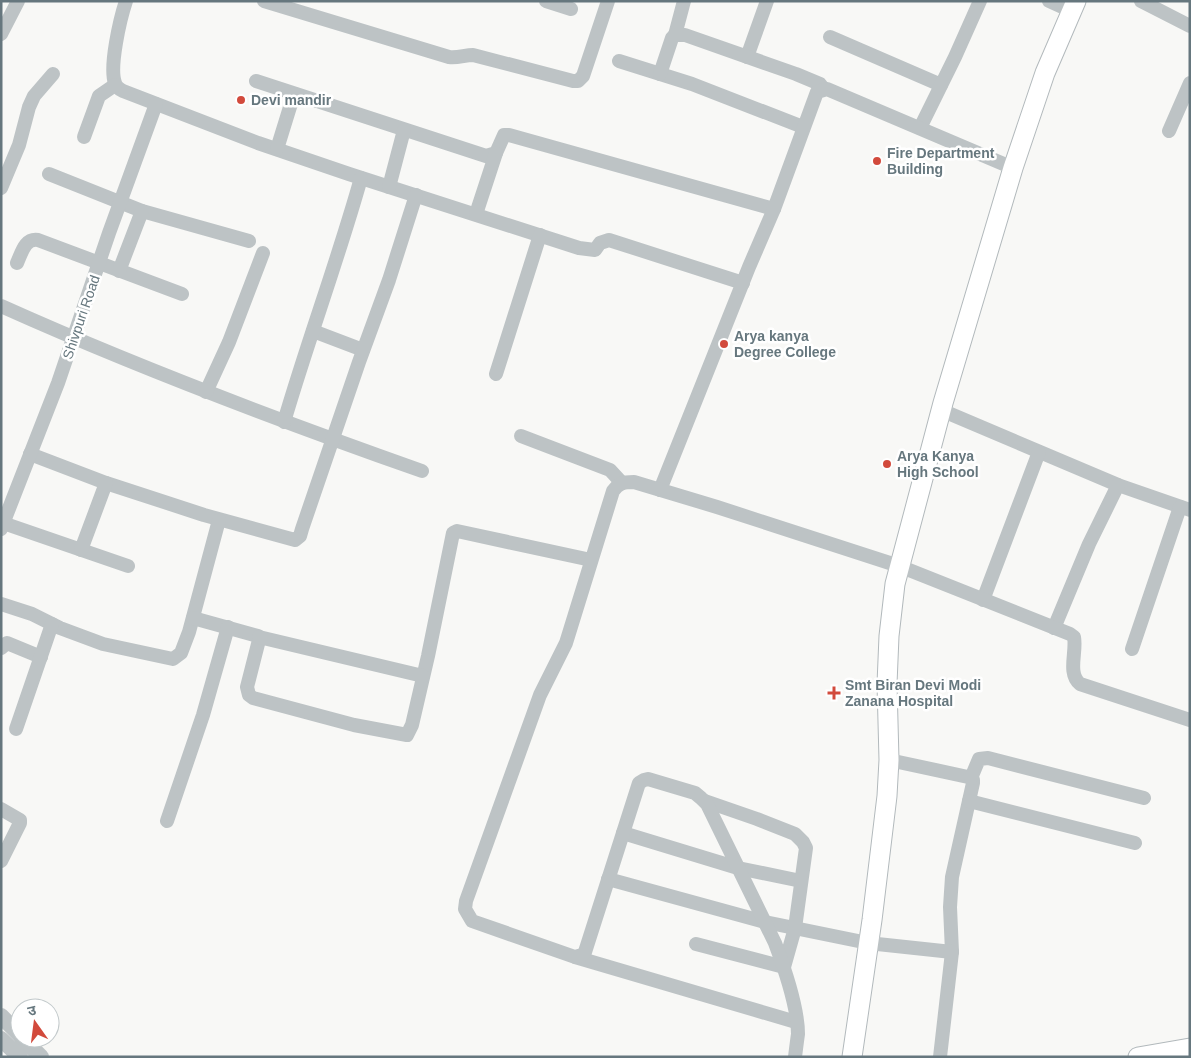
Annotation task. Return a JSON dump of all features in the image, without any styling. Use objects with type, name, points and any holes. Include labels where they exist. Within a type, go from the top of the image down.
[{"type":"main road","points":[[852,1057],[887,796],[889,760],[889,636],[892,601],[899,566],[941,410],[1013,168],[1045,73],[1073,6]]},
{"type":"main road","points":[[1138,1057],[1190,1048]]},
{"type":"street","points":[[1,34],[18,1]]},
{"type":"street","points":[[126,1],[116,43],[113,75],[115,85],[123,91],[362,178],[579,248],[592,251],[600,243],[609,240],[742,283]]},
{"type":"street","points":[[546,1],[571,9]]},
{"type":"street","points":[[267,2],[449,58],[473,55],[578,81],[583,76],[608,1]]},
{"type":"street","points":[[660,74],[672,38],[675,36],[684,1]]},
{"type":"street","points":[[747,56],[767,1]]},
{"type":"street","points":[[920,128],[980,1]]},
{"type":"street","points":[[1049,1],[1073,6]]},
{"type":"street","points":[[1144,2],[1190,26]]},
{"type":"street","points":[[675,36],[686,35],[812,80],[824,89],[828,89],[1013,168]]},
{"type":"street","points":[[830,37],[941,85]]},
{"type":"street","points":[[619,60],[803,127]]},
{"type":"street","points":[[1,188],[19,145],[29,107],[34,96],[53,74]]},
{"type":"street","points":[[256,80],[478,154],[486,156],[496,154]]},
{"type":"street","points":[[1170,132],[1190,83]]},
{"type":"street","points":[[84,137],[99,96],[115,85]]},
{"type":"street","points":[[660,490],[742,283],[774,209],[814,96],[817,92],[824,89]]},
{"type":"street","points":[[278,149],[294,94]]},
{"type":"street","name":"Shivpuri Road","points":[[2,526],[58,383],[156,104]]},
{"type":"street","points":[[390,187],[404,130]]},
{"type":"street","points":[[476,214],[504,135],[774,209]]},
{"type":"street","points":[[49,174],[121,203],[249,241]]},
{"type":"street","points":[[284,422],[362,178]]},
{"type":"street","points":[[30,454],[106,483],[219,520],[295,540],[300,536],[389,280],[416,195]]},
{"type":"street","points":[[119,271],[142,210]]},
{"type":"street","points":[[496,374],[540,234]]},
{"type":"street","points":[[17,263],[28,241],[32,239],[38,240],[182,294]]},
{"type":"street","points":[[206,392],[229,342],[263,253]]},
{"type":"street","points":[[1,306],[73,338],[206,392],[422,471]]},
{"type":"street","points":[[312,331],[364,350]]},
{"type":"street","points":[[941,410],[1118,485],[1185,509],[1132,649]]},
{"type":"street","points":[[521,436],[610,470],[622,483]]},
{"type":"street","points":[[983,600],[1039,452]]},
{"type":"street","points":[[796,1022],[574,957],[472,921],[466,909],[466,902],[540,695],[566,643],[613,491],[622,483],[634,482],[718,507],[899,566],[1054,628],[1074,637],[1076,644],[1073,671],[1075,680],[1080,684],[1190,720]]},
{"type":"street","points":[[81,550],[106,483]]},
{"type":"street","points":[[1054,628],[1089,544],[1118,485]]},
{"type":"street","points":[[1,604],[32,614],[103,644],[173,658],[181,653],[193,618],[219,520]]},
{"type":"street","points":[[2,526],[128,566]]},
{"type":"street","points":[[259,637],[247,687],[249,695],[253,698],[354,724],[407,735],[412,725],[451,539],[455,531],[591,560]]},
{"type":"street","points":[[193,618],[259,637],[423,676]]},
{"type":"street","points":[[16,729],[52,624]]},
{"type":"street","points":[[167,821],[203,715],[228,627]]},
{"type":"street","points":[[1,648],[6,643],[41,657]]},
{"type":"street","points":[[940,1057],[952,952],[950,907],[952,877],[973,783],[971,778],[979,759],[988,758],[1144,798]]},
{"type":"street","points":[[889,760],[971,778]]},
{"type":"street","points":[[574,957],[585,952],[639,783],[648,779],[695,794],[704,801],[757,819],[800,838],[806,848],[794,928],[784,966]]},
{"type":"street","points":[[704,801],[765,922],[784,966],[798,1032],[794,1057]]},
{"type":"street","points":[[969,801],[1136,843]]},
{"type":"street","points":[[1,809],[20,820],[20,823],[1,861]]},
{"type":"street","points":[[623,833],[738,868],[801,880]]},
{"type":"street","points":[[608,879],[765,922],[868,943],[952,952]]},
{"type":"street","points":[[696,944],[784,966]]},
{"type":"street","points":[[1,1016],[10,1025]]},
{"type":"street","points":[[1,1039],[30,1055]]},
{"type":"place","name":"Devi mandir","points":[[241,100]]},
{"type":"place","name":"Fire Department Building","points":[[877,161]]},
{"type":"place","name":"Arya kanya Degree College","points":[[724,344]]},
{"type":"place","name":"Arya Kanya High School","points":[[887,464]]},
{"type":"place","name":"Smt Biran Devi Modi Zanana Hospital","points":[[834,693]]}]
